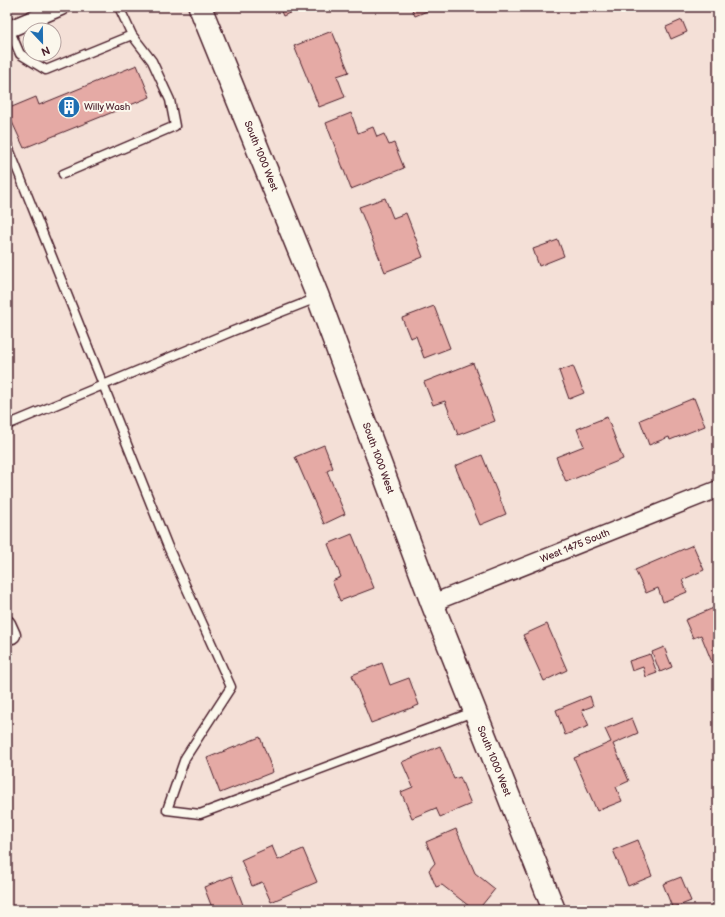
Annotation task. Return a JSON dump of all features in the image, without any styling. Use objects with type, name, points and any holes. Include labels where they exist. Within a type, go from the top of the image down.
[{"type":"main road","name":"South 1000 West","points":[[200,7],[318,298],[432,603],[554,910]]},
{"type":"street","points":[[8,30],[61,7]]},
{"type":"street","name":"West 1475 South","points":[[432,603],[718,489]]},
{"type":"lane","points":[[63,174],[175,126],[170,100],[152,61],[132,35],[119,7]]},
{"type":"lane","points":[[8,30],[20,54],[46,70],[132,35]]},
{"type":"lane","points":[[7,144],[168,547],[231,687],[186,758],[167,810],[200,814],[474,711]]},
{"type":"lane","points":[[7,425],[233,331],[318,298]]},
{"type":"building","points":[[279,7],[303,7],[283,16]]},
{"type":"building","points":[[411,7],[432,7],[432,9],[415,16]]},
{"type":"building","points":[[682,20],[687,32],[671,39],[666,27]]},
{"type":"building","points":[[332,31],[349,72],[337,76],[345,97],[319,107],[294,46]]},
{"type":"building","name":"Willy Wash","points":[[137,65],[150,97],[24,148],[7,109],[36,97],[39,105]]},
{"type":"building","points":[[351,113],[358,133],[373,127],[377,137],[384,134],[389,145],[394,143],[404,168],[351,189],[326,123]]},
{"type":"building","points":[[385,198],[393,218],[406,213],[423,257],[385,272],[359,207]]},
{"type":"building","points":[[558,240],[564,256],[539,266],[533,249]]},
{"type":"building","points":[[434,306],[450,348],[424,358],[416,336],[410,338],[402,318]]},
{"type":"building","points":[[473,363],[495,421],[458,435],[445,401],[433,405],[424,382]]},
{"type":"building","points":[[573,366],[584,393],[569,399],[559,371]]},
{"type":"building","points":[[694,398],[705,426],[670,440],[669,437],[649,445],[640,420]]},
{"type":"building","points":[[607,417],[623,459],[566,482],[556,457],[584,446],[577,429]]},
{"type":"building","points":[[324,445],[333,468],[327,471],[345,514],[324,524],[295,457]]},
{"type":"building","points":[[482,455],[506,514],[480,525],[455,466]]},
{"type":"building","points":[[352,534],[374,588],[340,601],[332,581],[341,577],[328,544]]},
{"type":"building","points":[[693,545],[704,570],[682,580],[687,592],[663,602],[658,588],[646,593],[635,570]]},
{"type":"building","points":[[716,607],[718,611],[718,677],[701,635],[693,638],[685,620]]},
{"type":"building","points":[[547,624],[567,670],[544,681],[523,635]]},
{"type":"building","points":[[664,647],[672,667],[660,672],[652,652]]},
{"type":"building","points":[[650,654],[657,673],[646,677],[643,667],[632,671],[629,661]]},
{"type":"building","points":[[382,663],[390,685],[409,678],[419,705],[371,723],[352,675]]},
{"type":"building","points":[[590,696],[593,706],[582,710],[589,726],[565,735],[556,710]]},
{"type":"building","points":[[632,718],[638,733],[613,744],[629,781],[616,787],[622,801],[597,811],[574,758],[611,742],[605,729]]},
{"type":"building","points":[[260,737],[273,772],[220,793],[207,758]]},
{"type":"building","points":[[440,746],[454,779],[460,777],[471,804],[440,817],[436,808],[412,818],[401,792],[413,787],[402,762]]},
{"type":"building","points":[[456,829],[475,873],[495,889],[478,910],[474,910],[442,885],[436,887],[429,870],[435,863],[426,842]]},
{"type":"building","points":[[638,840],[652,876],[628,886],[613,850]]},
{"type":"building","points":[[272,846],[278,860],[303,849],[317,882],[271,902],[262,882],[252,886],[241,860]]},
{"type":"building","points":[[232,876],[245,910],[213,910],[204,887]]},
{"type":"building","points":[[681,877],[691,901],[676,907],[677,910],[663,910],[672,907],[663,884]]},
{"type":"place","name":"Willy Wash","points":[[69,107]]}]
